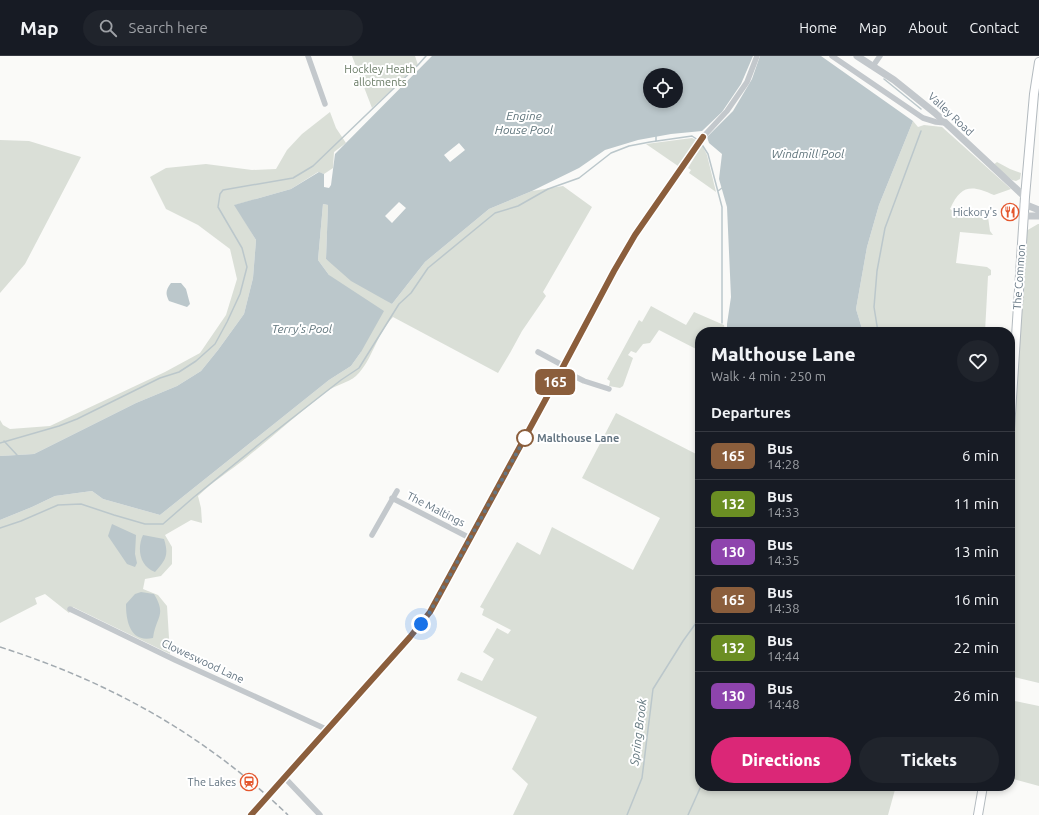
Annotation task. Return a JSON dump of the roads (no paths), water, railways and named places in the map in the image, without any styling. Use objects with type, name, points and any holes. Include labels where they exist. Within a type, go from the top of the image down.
[{"type":"main road","name":"The Common","points":[[1015,347],[1024,201],[1034,94],[1039,62]]},
{"type":"main road","points":[[978,815],[982,791]]},
{"type":"street","points":[[308,56],[325,104]]},
{"type":"street","points":[[251,815],[328,730],[430,612],[614,271],[635,235],[703,137],[727,111],[747,82],[757,56]]},
{"type":"street","points":[[832,56],[923,118],[946,124]]},
{"type":"street","name":"Valley Road","points":[[857,56],[873,66],[935,113],[1024,201]]},
{"type":"street","points":[[873,66],[880,56]]},
{"type":"street","points":[[1024,201],[1039,210]]},
{"type":"street","points":[[1023,216],[1039,216]]},
{"type":"street","points":[[538,352],[584,381],[608,389]]},
{"type":"street","name":"The Maltings","points":[[372,535],[396,491]]},
{"type":"street","name":"The Maltings","points":[[392,498],[470,538]]},
{"type":"street","name":"Cloweswood Lane","points":[[70,609],[175,660],[328,730]]},
{"type":"street","points":[[284,778],[320,815]]},
{"type":"water","points":[[432,56],[753,56],[741,84],[722,112],[702,131],[671,134],[638,140],[605,150],[579,168],[532,191],[489,209],[425,262],[392,304],[351,281],[326,259],[328,205],[323,204],[318,260],[329,275],[384,311],[361,352],[351,366],[329,380],[160,515],[103,499],[92,491],[55,496],[0,520],[0,456],[34,454],[136,403],[177,386],[201,371],[218,350],[244,314],[253,278],[256,240],[234,205],[291,189],[319,172],[324,174],[324,187],[329,188],[331,185],[335,154]],"holes":[[[459,143],[465,150],[450,162],[444,155]],[[399,202],[406,208],[392,223],[385,216]]]},
{"type":"water","name":"Windmill Pool","points":[[760,56],[821,56],[913,121],[879,205],[867,247],[856,309],[861,327],[727,327],[731,297],[727,207],[719,179],[722,154],[709,143],[707,137],[733,111],[752,79]]},
{"type":"water","points":[[171,283],[181,283],[186,289],[190,304],[187,307],[169,301],[167,292]]},
{"type":"water","points":[[112,524],[136,535],[135,554],[137,563],[135,567],[127,564],[108,536]]},
{"type":"water","points":[[143,535],[164,539],[166,557],[155,572],[146,566],[141,556],[140,545]]},
{"type":"water","points":[[141,592],[154,594],[160,607],[160,616],[153,638],[145,639],[139,637],[134,634],[128,624],[126,604],[135,594]]},
{"type":"waterway","points":[[0,443],[59,426],[77,419],[160,378],[179,372],[196,361],[215,344],[240,294],[247,267],[242,248],[218,207],[220,194],[223,190],[293,178],[313,166],[426,56]]},
{"type":"waterway","points":[[884,79],[921,109]]},
{"type":"waterway","points":[[877,327],[874,307],[877,271],[885,228],[921,131]]},
{"type":"waterway","points":[[656,136],[656,141]]},
{"type":"waterway","points":[[0,528],[21,521],[58,505],[81,504],[145,524],[163,524],[263,441],[341,380],[359,368],[399,304],[411,293],[428,268],[495,213],[518,206],[548,189],[579,178],[611,153],[629,146],[692,136],[698,140]]},
{"type":"waterway","points":[[701,143],[708,154],[722,207],[722,323]]},
{"type":"waterway","points":[[718,191],[722,188]]},
{"type":"waterway","points":[[4,441],[17,455]]},
{"type":"waterway","name":"Spring Brook","points":[[627,815],[642,778],[653,689],[695,624]]},
{"type":"waterway","points":[[688,815],[699,791]]},
{"type":"railway","points":[[0,647],[41,661],[80,677],[118,694],[154,714],[223,760],[256,786],[288,815]]},
{"type":"place","name":"Hickory's","points":[[1010,212]]},
{"type":"place","name":"Malthouse Lane","points":[[525,438]]},
{"type":"place","name":"The Lakes","points":[[249,782]]},
{"type":"park label","name":"Hockley Heath allotments","points":[[380,75]]},
{"type":"water label","name":"Engine House Pool","points":[[524,122]]},
{"type":"water label","name":"Terry's Pool","points":[[302,328]]}]
